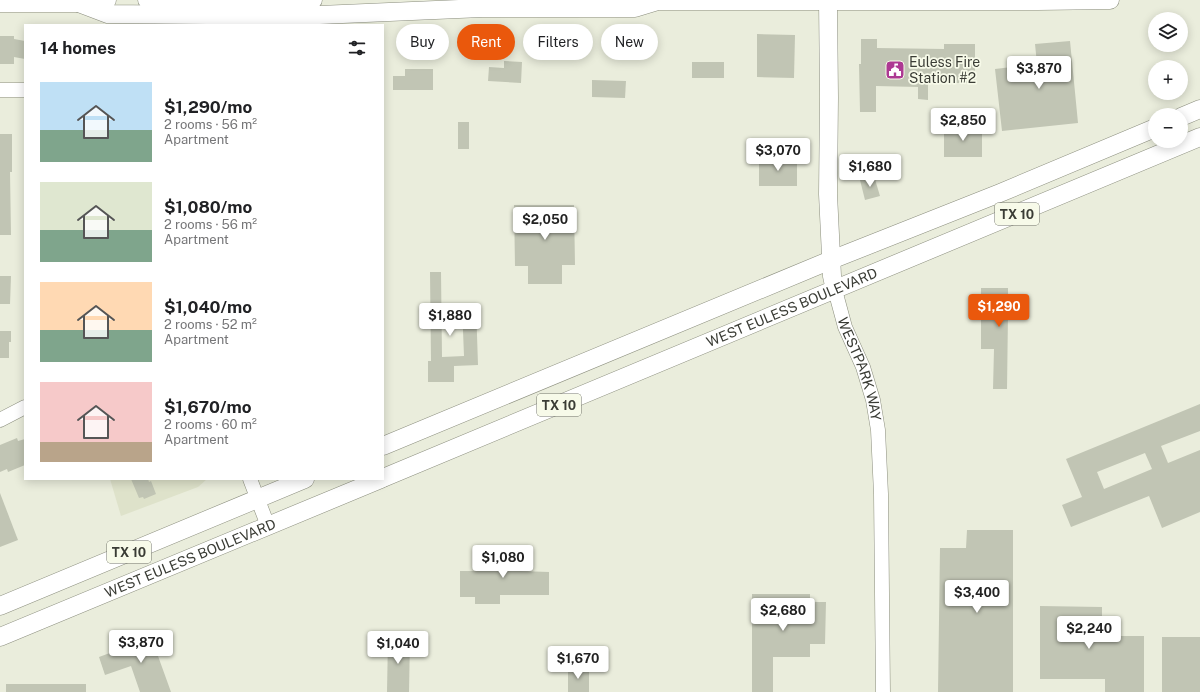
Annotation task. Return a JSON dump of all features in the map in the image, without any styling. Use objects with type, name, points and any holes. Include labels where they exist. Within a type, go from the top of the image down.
[{"type":"main road","points":[[0,3],[79,3],[107,0]]},
{"type":"main road","points":[[147,0],[300,8]]},
{"type":"main road","points":[[79,3],[108,14],[481,4],[635,8],[656,0],[1110,0]]},
{"type":"main road","name":"WESTPARK WAY","points":[[828,1],[828,194],[831,260],[835,290]]},
{"type":"main road","points":[[1188,114],[1200,109]]},
{"type":"main road","name":"WEST EULESS BOULEVARD","points":[[384,446],[831,260],[1000,193],[1148,131]]},
{"type":"main road","points":[[1132,137],[1136,163]]},
{"type":"main road","name":"WEST EULESS BOULEVARD","points":[[384,478],[1200,137]]},
{"type":"main road","points":[[422,430],[434,457]]},
{"type":"main road","name":"WEST EULESS BOULEVARD","points":[[0,606],[303,480]]},
{"type":"main road","name":"WEST EULESS BOULEVARD","points":[[0,637],[380,480]]},
{"type":"street","points":[[0,90],[22,90]]},
{"type":"street","name":"WESTPARK WAY","points":[[835,290],[845,327],[863,367],[878,430],[881,494],[883,692]]},
{"type":"street","points":[[0,420],[24,408]]},
{"type":"street","points":[[250,480],[268,526]]},
{"type":"shaded area","points":[[110,480],[206,480],[198,487],[121,516]]},
{"type":"building","points":[[757,34],[795,35],[794,78],[757,77]]},
{"type":"building","points":[[0,36],[14,36],[14,39],[24,41],[24,59],[14,57],[14,64],[0,64]]},
{"type":"building","points":[[861,39],[877,39],[877,48],[944,49],[944,44],[975,44],[975,83],[928,83],[928,100],[918,99],[918,87],[876,86],[876,112],[860,112],[859,64],[861,64]]},
{"type":"building","points":[[1070,41],[1078,123],[1002,131],[995,69],[1037,64],[1035,44]]},
{"type":"building","points":[[504,61],[522,62],[521,83],[488,81],[489,67],[504,68]]},
{"type":"building","points":[[692,62],[724,62],[724,78],[692,78]]},
{"type":"building","points":[[405,69],[433,69],[433,90],[393,90],[393,76],[405,76]]},
{"type":"building","points":[[592,80],[626,81],[625,98],[592,97]]},
{"type":"building","points":[[458,122],[469,122],[469,149],[458,149]]},
{"type":"building","points":[[944,128],[982,128],[982,157],[944,157]]},
{"type":"building","points":[[0,134],[12,134],[12,172],[10,172],[11,235],[0,235]]},
{"type":"building","points":[[759,158],[797,158],[797,186],[759,186]]},
{"type":"building","points":[[874,176],[880,196],[865,200],[860,180]]},
{"type":"building","points":[[514,205],[574,205],[575,265],[562,265],[562,284],[528,284],[528,266],[515,266]]},
{"type":"building","points":[[430,272],[441,272],[442,357],[464,356],[462,305],[476,305],[478,365],[454,366],[454,382],[428,382],[428,361],[431,361]]},
{"type":"building","points":[[0,276],[11,276],[10,304],[0,304]]},
{"type":"building","points":[[981,288],[1008,288],[1008,298],[1029,299],[1028,314],[1008,313],[1007,389],[993,389],[994,349],[981,349]]},
{"type":"building","points":[[0,331],[11,331],[9,358],[0,358]]},
{"type":"building","points":[[1200,404],[1200,431],[1161,446],[1168,463],[1200,450],[1200,512],[1162,528],[1149,496],[1071,527],[1062,505],[1082,497],[1066,459]],"holes":[[[1145,453],[1152,469],[1104,489],[1097,472]]]},
{"type":"building","points":[[17,438],[18,441],[24,439],[24,465],[8,472],[7,469],[0,472],[0,445]]},
{"type":"building","points":[[131,480],[151,481],[156,494],[144,499],[143,497],[139,498]]},
{"type":"building","points":[[0,493],[18,540],[0,547]]},
{"type":"building","points":[[967,530],[1013,530],[1013,692],[938,692],[940,548],[966,548]]},
{"type":"building","points":[[489,548],[521,548],[521,571],[549,572],[549,595],[500,595],[500,604],[475,604],[475,597],[460,597],[460,571],[489,571]]},
{"type":"building","points":[[752,594],[810,594],[810,602],[826,602],[825,644],[810,644],[810,657],[773,657],[773,692],[752,692]]},
{"type":"building","points":[[1040,606],[1102,607],[1102,636],[1144,636],[1144,692],[1105,692],[1105,679],[1040,679]]},
{"type":"building","points":[[161,634],[168,653],[158,656],[171,692],[140,692],[131,666],[105,675],[99,657]]},
{"type":"building","points":[[1162,637],[1200,637],[1200,692],[1162,692]]},
{"type":"building","points":[[388,638],[410,639],[409,692],[387,692]]},
{"type":"building","points":[[568,668],[589,668],[589,692],[568,692]]},
{"type":"building","points":[[6,684],[86,684],[86,692],[6,692]]},
{"type":"place","name":"Euless Fire Station #2","points":[[895,70]]}]
